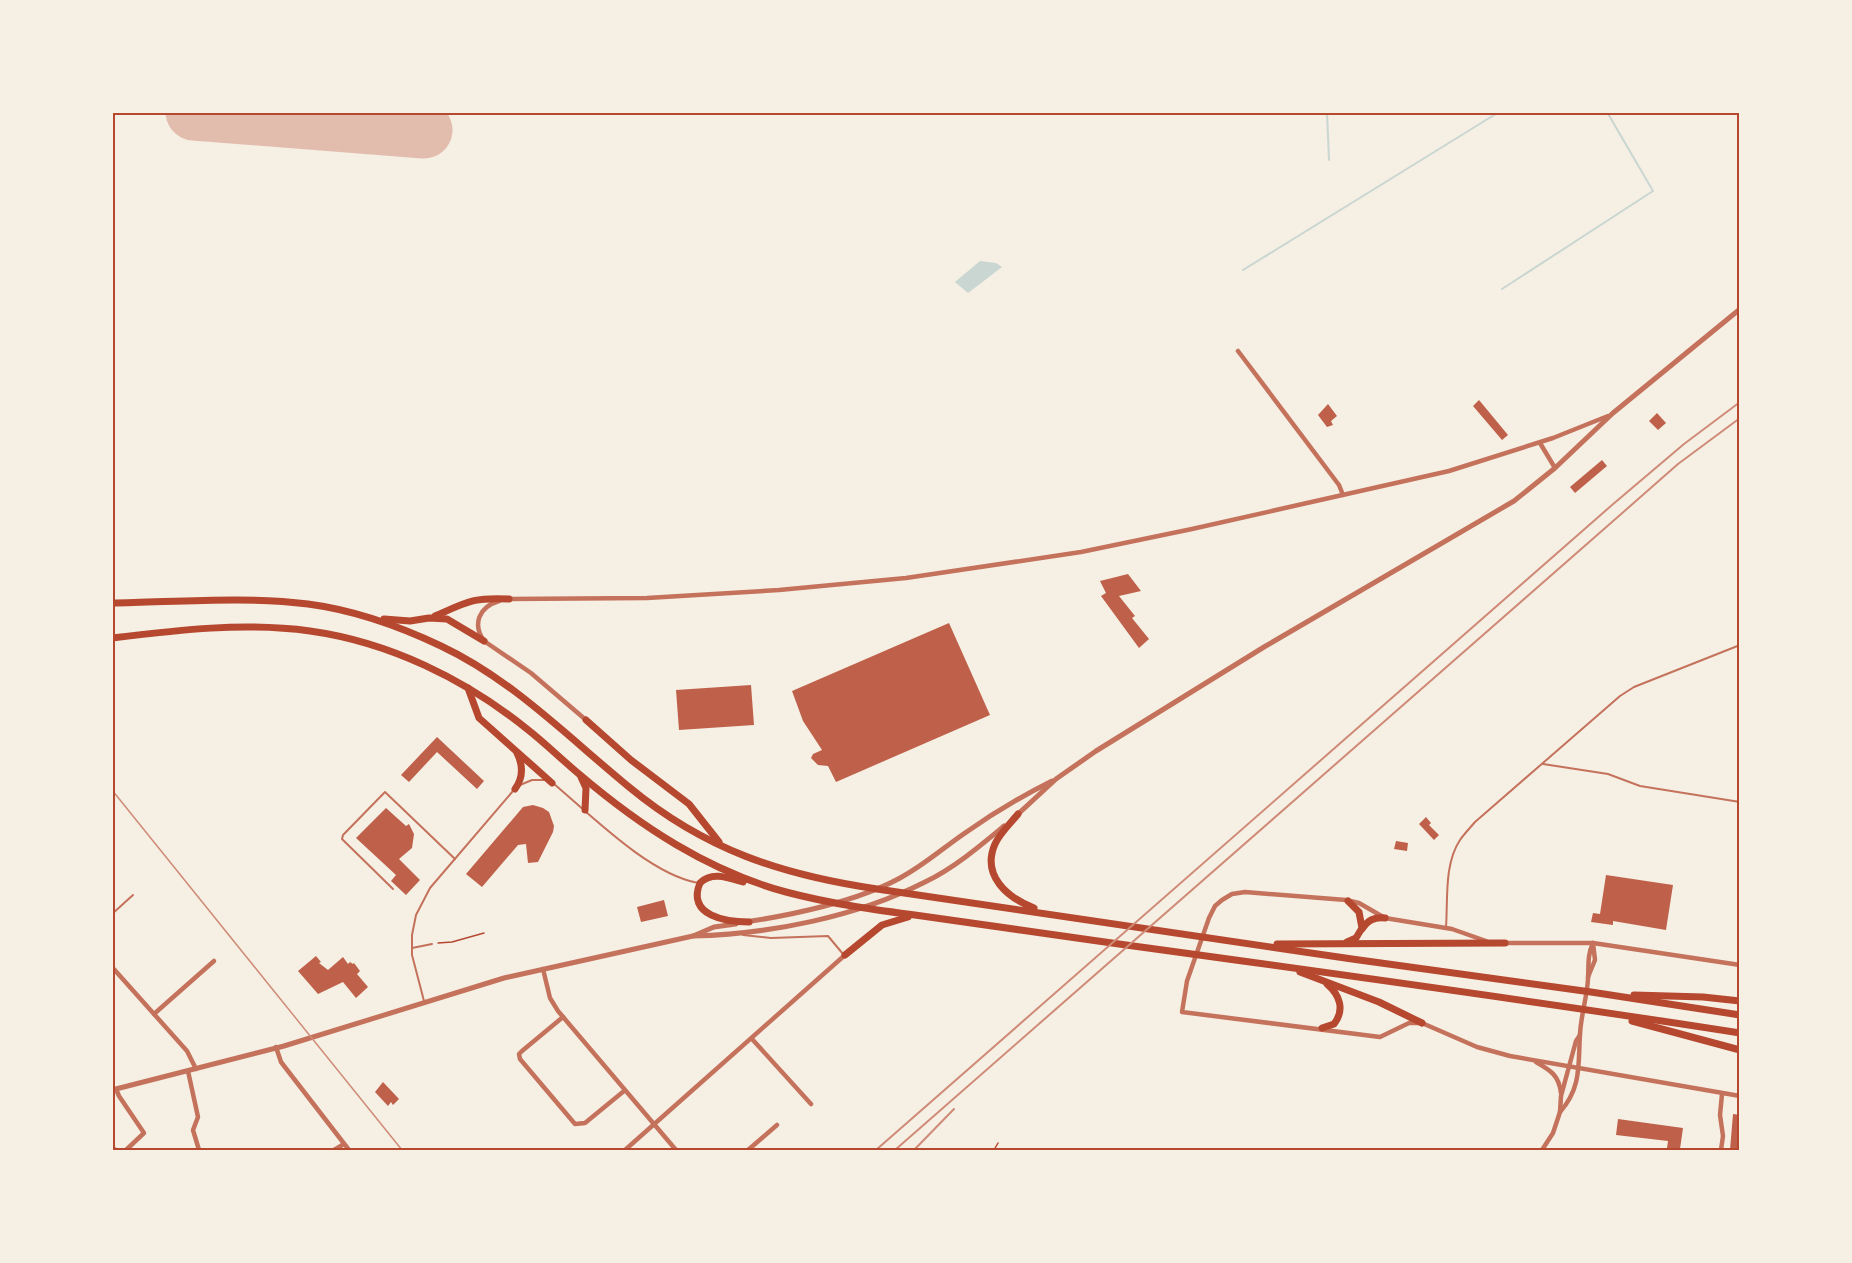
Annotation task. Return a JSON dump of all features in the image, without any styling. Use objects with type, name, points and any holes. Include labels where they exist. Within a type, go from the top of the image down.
[{"type":"main road","points":[[429,618],[471,600],[509,598]]},
{"type":"main road","points":[[112,603],[252,601],[285,602],[333,608],[373,619],[442,646],[488,672],[548,716],[652,805],[695,833],[769,866],[802,875],[902,893],[1740,1015]]},
{"type":"main road","points":[[373,619],[410,621],[429,618],[447,619],[484,641]]},
{"type":"main road","points":[[112,638],[200,629],[268,628],[319,632],[365,643],[422,665],[468,688],[528,729],[580,775],[639,821],[680,848],[726,871],[782,891]]},
{"type":"main road","points":[[468,688],[479,718],[552,783]]},
{"type":"main road","points":[[586,720],[631,760],[688,804],[715,838],[728,849]]},
{"type":"main road","points":[[515,789],[520,780],[521,769],[516,751]]},
{"type":"main road","points":[[580,775],[586,788],[585,810]]},
{"type":"main road","points":[[1018,814],[994,847],[992,858],[994,873],[1000,886],[1013,898],[1048,913]]},
{"type":"main road","points":[[749,922],[722,921],[710,914],[698,900],[697,891],[700,883],[707,877],[720,876],[863,908],[1568,1006],[1740,1033]]},
{"type":"main road","points":[[1348,901],[1359,912],[1362,931]]},
{"type":"main road","points":[[845,955],[884,923],[900,918],[920,916]]},
{"type":"main road","points":[[1338,944],[1353,940],[1371,920],[1385,918]]},
{"type":"main road","points":[[1259,945],[1505,943]]},
{"type":"main road","points":[[1285,967],[1379,1002],[1422,1023]]},
{"type":"main road","points":[[1322,1028],[1329,1027],[1337,1020],[1340,1005],[1338,996],[1323,980]]},
{"type":"main road","points":[[1591,992],[1740,1001]]},
{"type":"main road","points":[[1568,1006],[1658,1026],[1740,1050]]},
{"type":"street","points":[[126,1150],[144,1133],[114,1090],[320,1035],[424,1001],[515,975],[693,936],[738,934],[788,925],[863,908],[902,893],[946,870],[1018,814],[1056,779],[1096,751],[1264,647],[1526,493],[1613,413],[1740,309]]},
{"type":"street","points":[[1238,351],[1339,484],[1343,495]]},
{"type":"street","points":[[586,720],[531,673],[484,641],[478,629],[478,618],[482,611],[490,604],[509,598],[657,598],[906,578],[1124,544],[1479,463],[1591,424],[1613,413]]},
{"type":"street","points":[[1540,442],[1555,468]]},
{"type":"street","points":[[693,936],[714,927],[749,922],[833,903],[877,889],[912,871],[986,819],[1033,790],[1056,779]]},
{"type":"street","points":[[1740,965],[1593,943],[1485,941],[1446,927],[1385,918],[1359,903],[1254,892],[1238,893],[1218,903],[1213,910],[1189,976],[1182,1012],[1380,1037],[1409,1023],[1422,1023],[1477,1047],[1579,1068],[1740,1096]]},
{"type":"street","points":[[1560,1112],[1568,1103],[1579,1068],[1580,1035],[1588,978],[1595,960],[1593,943]]},
{"type":"street","points":[[625,1150],[845,955]]},
{"type":"street","points":[[154,1014],[214,961]]},
{"type":"street","points":[[112,967],[191,1056],[196,1069]]},
{"type":"street","points":[[543,969],[550,998],[563,1017],[676,1150]]},
{"type":"street","points":[[563,1017],[522,1051],[519,1054],[520,1059],[575,1124],[585,1123],[624,1090]]},
{"type":"street","points":[[1542,1150],[1554,1133],[1560,1112],[1561,1096],[1576,1041],[1580,1035]]},
{"type":"street","points":[[752,1039],[811,1104]]},
{"type":"street","points":[[276,1047],[281,1062],[349,1150]]},
{"type":"street","points":[[1531,1059],[1552,1071],[1558,1078],[1561,1096]]},
{"type":"street","points":[[188,1071],[198,1117],[193,1131],[199,1150]]},
{"type":"street","points":[[1721,1150],[1722,1094]]},
{"type":"street","points":[[748,1150],[777,1125]]},
{"type":"street","points":[[334,1150],[344,1144]]},
{"type":"lane","points":[[1446,927],[1449,870],[1452,857],[1460,840],[1481,817],[1594,716],[1627,691],[1740,645]]},
{"type":"lane","points":[[1541,764],[1608,774],[1640,786],[1740,802]]},
{"type":"lane","points":[[424,1001],[415,970],[412,948],[414,923],[422,902],[430,888],[515,789],[525,782],[543,780],[552,783],[646,859],[677,876],[700,883]]},
{"type":"lane","points":[[393,888],[342,839],[343,835],[383,793],[387,792],[455,859]]},
{"type":"lane","points":[[112,914],[134,895]]},
{"type":"lane","points":[[738,934],[771,938],[828,936],[845,955]]},
{"type":"lane","points":[[412,948],[432,944]]},
{"type":"path","points":[[432,944],[452,942],[484,933]]},
{"type":"path","points":[[994,1150],[998,1143]]},
{"type":"shaded area","points":[[980,261],[996,263],[1002,267],[968,293],[955,282]]},
{"type":"building","points":[[1479,400],[1508,435],[1502,440],[1473,406]]},
{"type":"building","points":[[1328,404],[1337,416],[1331,421],[1333,425],[1327,427],[1318,415]]},
{"type":"building","points":[[1657,413],[1666,423],[1658,430],[1649,421]]},
{"type":"building","points":[[1602,460],[1607,466],[1575,493],[1570,487]]},
{"type":"building","points":[[1128,574],[1141,591],[1119,596],[1135,616],[1132,618],[1149,639],[1139,648],[1101,596],[1106,593],[1100,581]]},
{"type":"building","points":[[949,623],[990,715],[836,782],[828,766],[818,765],[811,758],[813,754],[822,750],[803,721],[792,691]]},
{"type":"building","points":[[751,685],[754,725],[679,730],[676,690]]},
{"type":"building","points":[[437,737],[484,781],[477,789],[437,752],[409,782],[401,775]]},
{"type":"building","points":[[533,805],[549,812],[554,826],[538,862],[528,863],[526,844],[518,845],[482,887],[466,874],[523,807]]},
{"type":"building","points":[[386,808],[406,826],[409,824],[414,834],[412,848],[399,859],[420,880],[406,895],[391,881],[396,875],[356,838]]},
{"type":"building","points":[[1426,817],[1431,823],[1429,825],[1439,835],[1434,840],[1419,824]]},
{"type":"building","points":[[1396,841],[1408,843],[1407,851],[1394,849]]},
{"type":"building","points":[[1606,875],[1673,885],[1666,930],[1613,921],[1613,925],[1591,922],[1593,913],[1600,914]]},
{"type":"building","points":[[664,900],[668,916],[641,922],[637,907]]},
{"type":"building","points":[[316,956],[321,962],[319,963],[328,970],[343,957],[348,964],[354,963],[360,971],[357,974],[368,987],[356,998],[343,982],[318,994],[298,971]]},
{"type":"building","points":[[383,1082],[399,1099],[393,1105],[391,1102],[388,1106],[375,1092]]},
{"type":"building","points":[[1733,1114],[1740,1115],[1740,1150],[1730,1150]]},
{"type":"building","points":[[1618,1119],[1683,1128],[1680,1149],[1667,1148],[1668,1141],[1616,1135]]},
{"type":"waterway","points":[[1327,112],[1329,160]]},
{"type":"waterway","points":[[1243,270],[1499,112]]},
{"type":"waterway","points":[[1502,289],[1653,191],[1607,112]]},
{"type":"runway","points":[[194,112],[424,130]]},
{"type":"tram line","points":[[112,790],[402,1150]]},
{"type":"railway","points":[[876,1150],[1612,505],[1684,444],[1740,402]]},
{"type":"railway","points":[[895,1150],[1678,464],[1740,418]]},
{"type":"railway","points":[[914,1150],[954,1109]]}]
